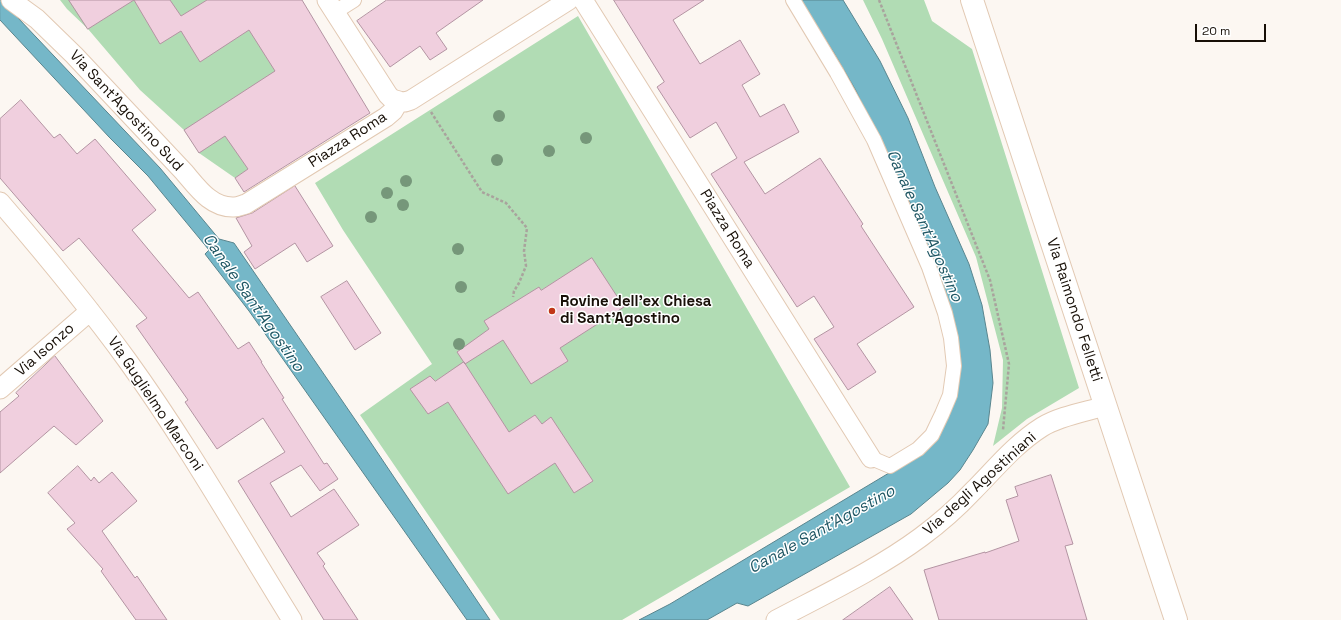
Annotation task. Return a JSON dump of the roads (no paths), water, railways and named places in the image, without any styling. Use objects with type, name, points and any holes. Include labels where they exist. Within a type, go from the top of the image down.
[{"type":"main road","name":"Via Raimondo Felletti","points":[[972,0],[1176,620]]},
{"type":"street","name":"Via Sant'Agostino Sud","points":[[11,0],[37,20],[74,55],[200,191],[212,202],[234,208],[246,204]]},
{"type":"street","points":[[354,0],[331,6],[388,95],[392,100],[399,101]]},
{"type":"street","name":"Piazza Roma","points":[[246,204],[386,117],[393,111],[399,101],[405,102],[420,94],[569,0]]},
{"type":"street","name":"Piazza Roma","points":[[583,0],[871,458]]},
{"type":"street","points":[[793,0],[837,73],[874,140],[929,267],[945,313],[951,338],[954,366],[950,395],[932,435],[918,449],[890,466],[871,458]]},
{"type":"street","name":"Via Guglielmo Marconi","points":[[0,202],[49,259],[126,359],[189,452],[292,620]]},
{"type":"street","name":"Via Isonzo","points":[[0,389],[90,311]]},
{"type":"street","name":"Via degli Agostiniani","points":[[776,620],[884,561],[920,538],[946,518],[1011,452],[1025,439],[1043,426],[1063,418],[1105,406]]},
{"type":"water","name":"Canale Sant'Agostino","points":[[0,0],[160,168],[219,239],[234,243],[490,620],[467,620],[249,311],[205,254],[209,250],[148,176],[109,137],[0,20]]},
{"type":"water","name":"Canale Sant'Agostino","points":[[801,0],[843,0],[880,61],[908,118],[935,187],[969,264],[982,305],[990,350],[993,383],[988,424],[960,470],[948,483],[911,514],[748,606],[737,603],[707,620],[639,620],[670,604],[894,470],[955,400],[929,251],[909,200],[855,89]]},
{"type":"place","name":"Rovine dell'ex Chiesa di Sant'Agostino","points":[[552,311]]}]
